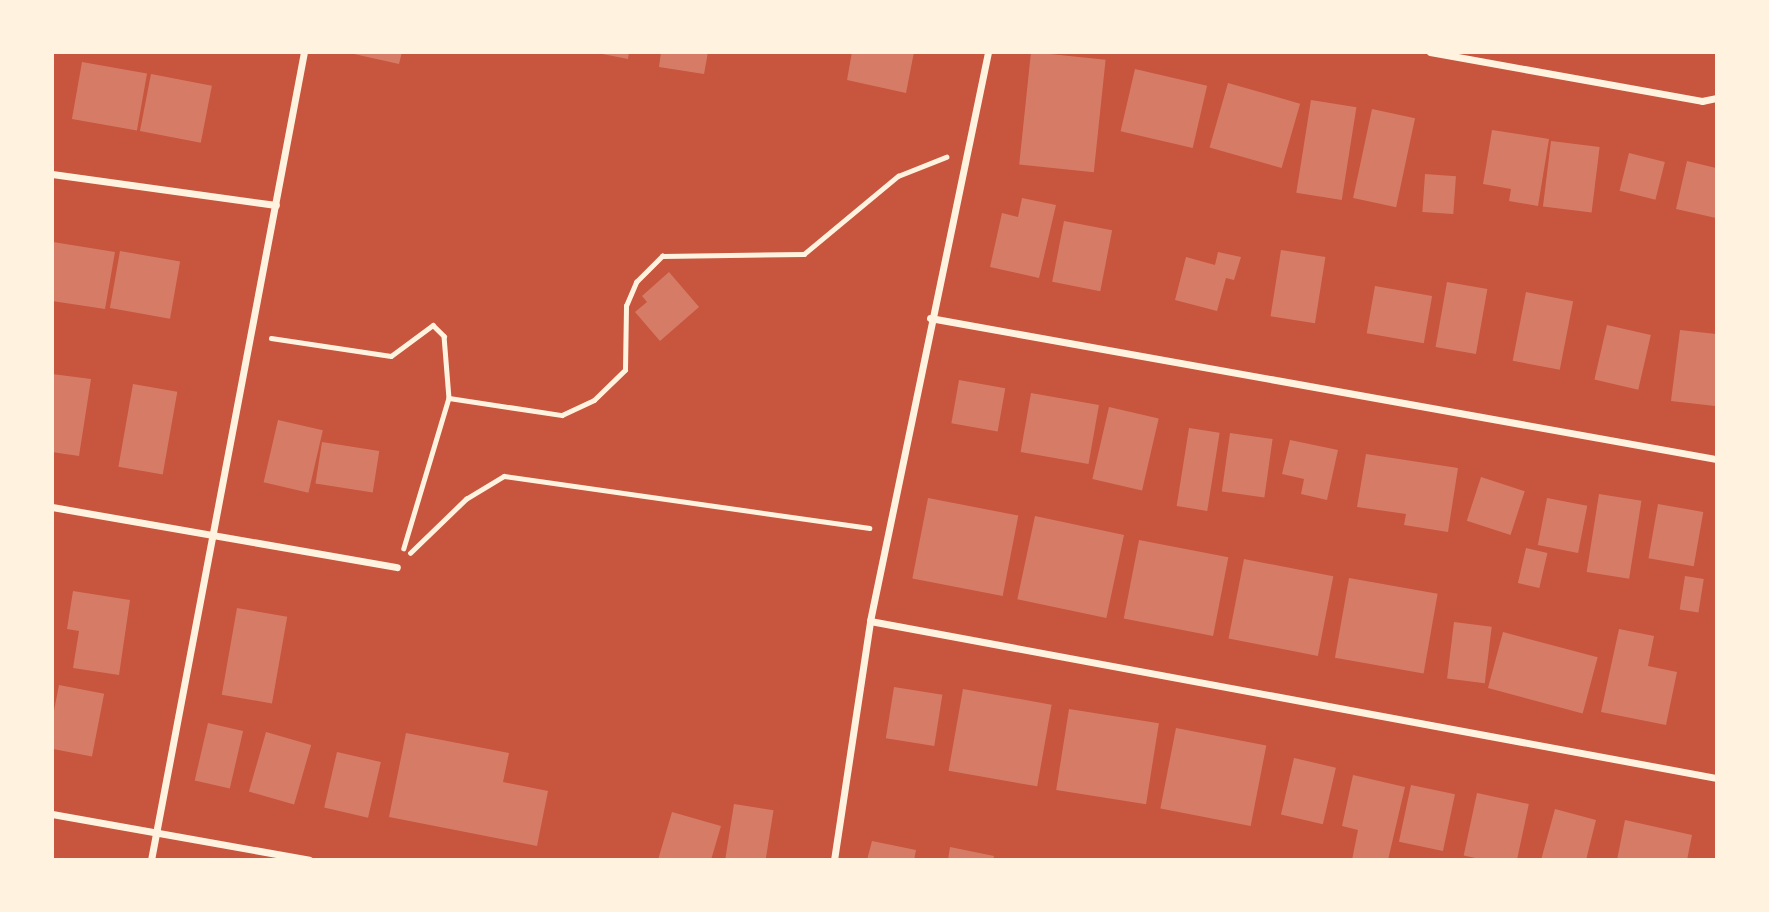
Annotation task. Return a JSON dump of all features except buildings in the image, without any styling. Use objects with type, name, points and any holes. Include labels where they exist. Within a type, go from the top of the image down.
[{"type":"street","points":[[151,859],[209,534],[276,205],[304,52]]},
{"type":"street","points":[[834,859],[870,621],[930,318],[988,52]]},
{"type":"street","points":[[1430,52],[1702,101],[1717,98]]},
{"type":"street","points":[[52,174],[276,205]]},
{"type":"street","points":[[930,318],[1717,459]]},
{"type":"street","points":[[52,507],[397,566]]},
{"type":"street","points":[[870,621],[1717,778]]},
{"type":"street","points":[[52,814],[309,859]]},
{"type":"path","points":[[449,398],[562,415],[594,400],[625,370],[626,306],[636,282],[662,256],[804,254],[898,176],[950,156],[965,157]]},
{"type":"path","points":[[250,333],[391,356],[433,326],[450,358],[449,398],[397,566]]},
{"type":"path","points":[[397,566],[435,525],[504,476],[888,530]]}]
